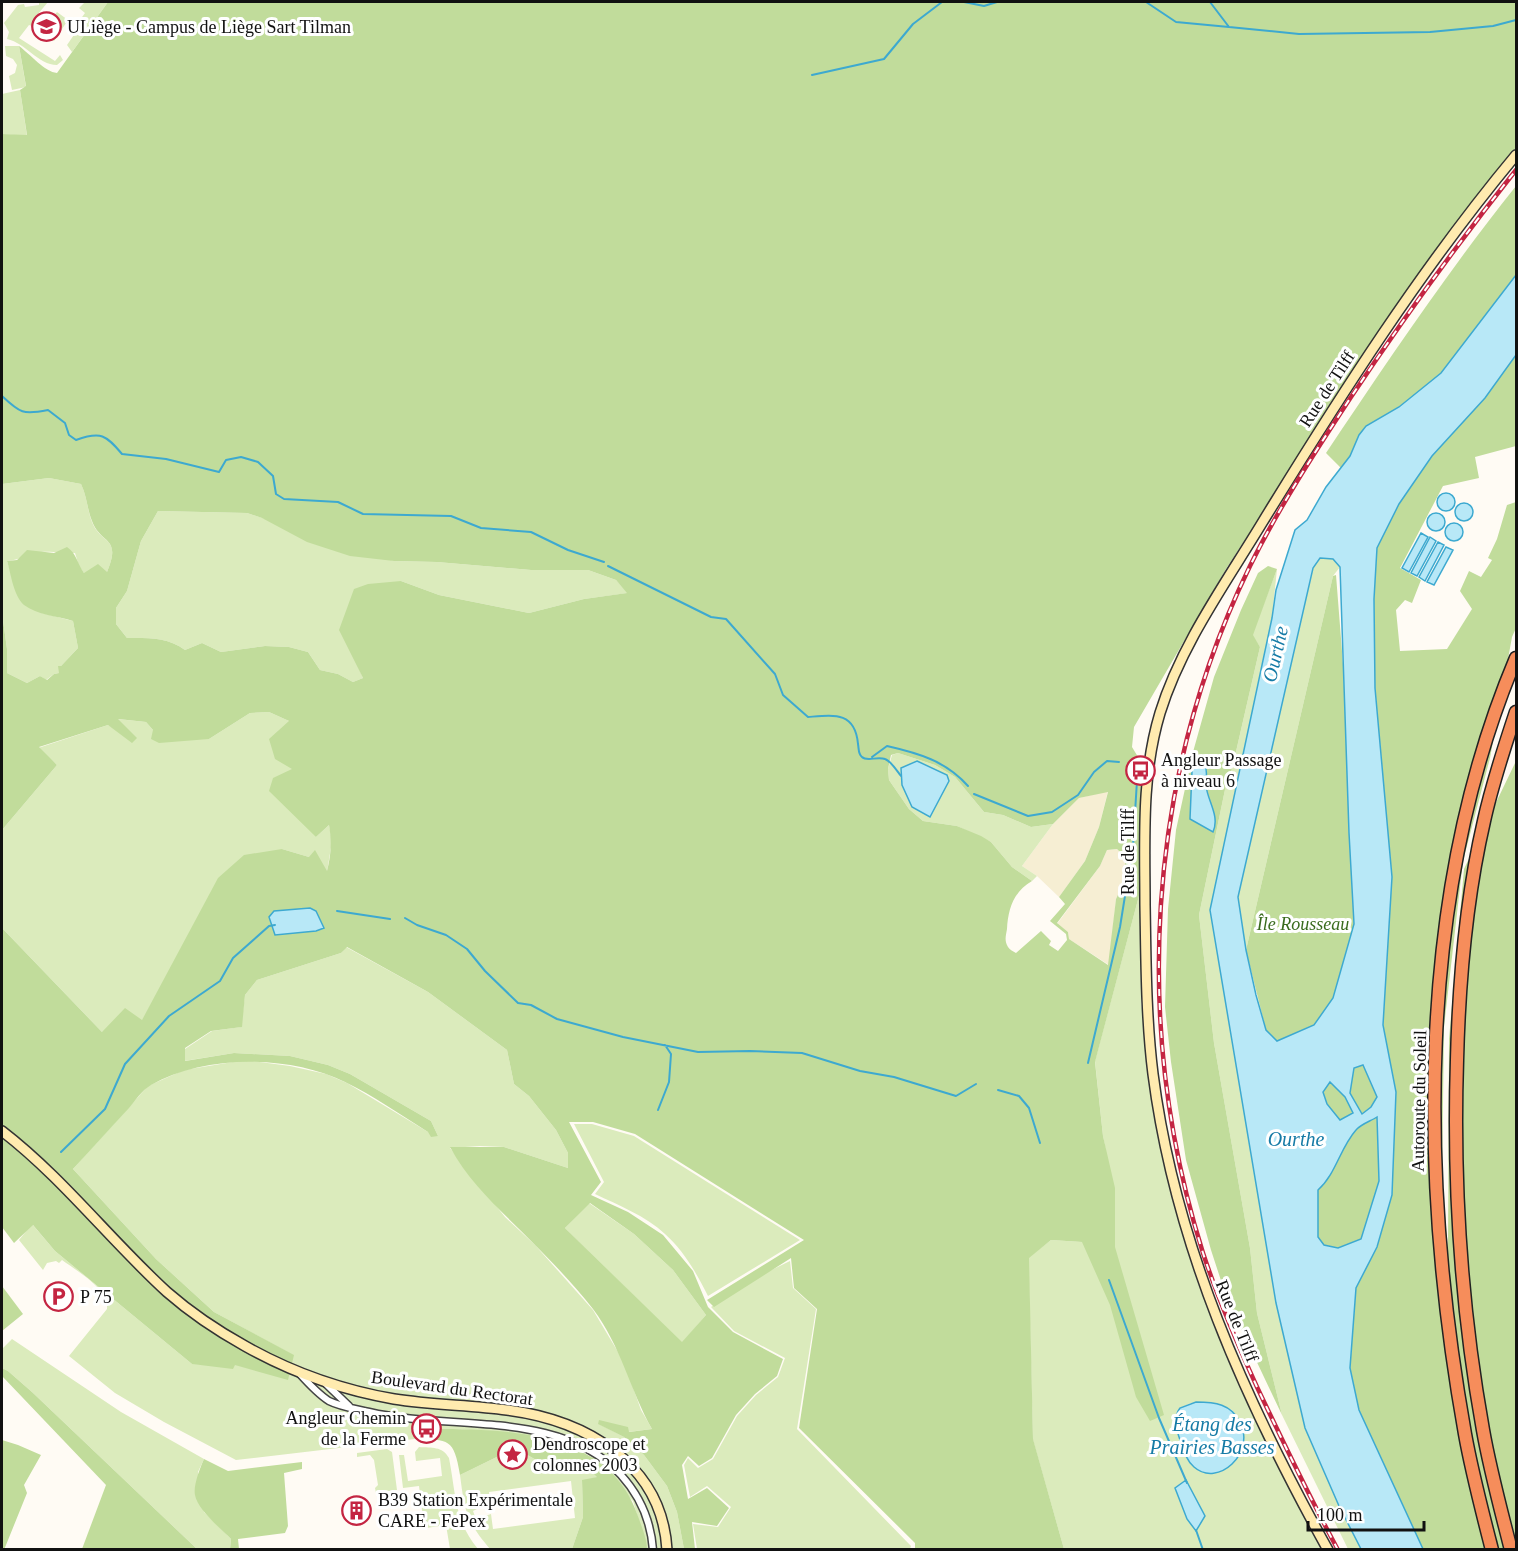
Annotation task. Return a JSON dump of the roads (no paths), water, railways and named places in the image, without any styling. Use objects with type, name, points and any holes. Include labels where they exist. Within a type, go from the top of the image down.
[{"type":"highway","name":"Autoroute du Soleil","points":[[1492,1550],[1465,1436],[1444,1297],[1435,1162],[1435,1092],[1442,967],[1452,884],[1465,816],[1482,749],[1516,658]]},
{"type":"highway","name":"Autoroute du Soleil","points":[[1511,1550],[1483,1431],[1464,1296],[1458,1228],[1456,1092],[1462,956],[1472,886],[1484,821],[1502,753],[1516,712]]},
{"type":"main road","name":"Rue de Tilff","points":[[1328,1550],[1284,1468],[1227,1344],[1194,1257],[1170,1171],[1154,1083],[1147,1001],[1144,831],[1147,776],[1160,714],[1173,678],[1214,601],[1305,452],[1377,343],[1434,261],[1516,155]]},
{"type":"main road","name":"Boulevard du Rectorat","points":[[2,1131],[50,1172],[143,1269],[183,1304],[247,1347],[324,1381],[395,1399],[515,1411],[552,1420],[591,1435],[623,1458],[643,1480],[661,1518],[667,1550]]},
{"type":"street","points":[[296,1370],[330,1401],[352,1408],[408,1419],[531,1430],[575,1442],[608,1462],[634,1491],[646,1516],[653,1550]]},
{"type":"street","points":[[324,1381],[352,1408]]},
{"type":"water","name":"Ourthe","points":[[1516,275],[1516,355],[1485,398],[1432,456],[1399,504],[1377,548],[1374,599],[1375,688],[1392,877],[1383,1025],[1396,1092],[1392,1195],[1377,1247],[1356,1288],[1350,1368],[1359,1410],[1423,1549],[1361,1549],[1339,1506],[1305,1428],[1276,1303],[1210,910],[1276,590],[1295,530],[1307,520],[1326,487],[1350,456],[1359,435],[1366,426],[1399,407],[1441,373]],"holes":[[[1320,558],[1333,559],[1340,567],[1354,924],[1333,998],[1314,1025],[1277,1041],[1266,1030],[1256,995],[1238,897],[1313,568]],[[1363,1065],[1377,1097],[1371,1107],[1362,1114],[1350,1093],[1354,1068]],[[1330,1082],[1345,1097],[1353,1113],[1340,1120],[1327,1104],[1323,1092]],[[1377,1117],[1379,1181],[1361,1239],[1338,1248],[1324,1245],[1318,1237],[1318,1190],[1329,1176],[1351,1137],[1363,1124]]]},
{"type":"water","points":[[1446,493],[1452,496],[1455,502],[1452,508],[1446,511],[1440,508],[1437,502],[1440,496]]},
{"type":"water","points":[[1464,503],[1470,506],[1473,512],[1470,518],[1464,521],[1458,518],[1455,512],[1458,506]]},
{"type":"water","points":[[1436,513],[1442,516],[1445,522],[1442,528],[1436,531],[1430,528],[1427,522],[1430,516]]},
{"type":"water","points":[[1454,523],[1460,526],[1463,532],[1460,538],[1454,541],[1448,538],[1445,532],[1448,526]]},
{"type":"water","points":[[1421,533],[1428,537],[1409,572],[1402,568]]},
{"type":"water","points":[[1430,537],[1436,541],[1417,576],[1411,573]]},
{"type":"water","points":[[1438,542],[1444,545],[1425,581],[1419,577]]},
{"type":"water","points":[[1446,547],[1453,550],[1434,585],[1427,582]]},
{"type":"water","points":[[917,761],[947,775],[949,781],[930,817],[912,807],[902,785],[901,768]]},
{"type":"water","points":[[1195,762],[1204,763],[1206,769],[1207,792],[1215,820],[1213,832],[1190,819],[1192,771]]},
{"type":"water","points":[[310,908],[316,911],[324,928],[316,931],[275,935],[269,917],[274,911]]},
{"type":"water","name":"Étang des Prairies Basses","points":[[1196,1402],[1222,1405],[1232,1411],[1240,1422],[1244,1434],[1239,1455],[1232,1464],[1214,1473],[1204,1472],[1192,1465],[1177,1430],[1176,1416],[1180,1408]]},
{"type":"water","points":[[1186,1480],[1205,1516],[1196,1531],[1187,1519],[1175,1488]]},
{"type":"waterway","points":[[812,75],[884,59],[913,24],[942,2]]},
{"type":"waterway","points":[[964,2],[984,6],[997,2]]},
{"type":"waterway","points":[[1146,2],[1176,22],[1229,27]]},
{"type":"waterway","points":[[1210,2],[1229,27],[1299,34],[1430,32],[1493,26],[1516,20]]},
{"type":"waterway","points":[[2,396],[22,411],[48,410],[65,423],[69,435],[76,440],[102,436],[122,454],[166,459],[219,472],[226,460],[241,457],[258,462],[273,476],[276,494],[284,499],[338,502],[363,514],[451,516],[481,528],[531,532],[568,550],[604,562]]},
{"type":"waterway","points":[[608,566],[711,617],[726,619],[775,674],[783,695],[808,717],[834,716],[847,720],[856,733],[861,756],[867,759],[887,760],[901,776]]},
{"type":"waterway","points":[[872,757],[887,746],[910,752],[941,764],[968,786]]},
{"type":"waterway","points":[[974,794],[1028,816],[1052,812],[1078,795],[1094,772],[1107,761],[1119,762]]},
{"type":"waterway","points":[[1088,1063],[1120,927],[1133,846],[1138,764]]},
{"type":"waterway","points":[[337,911],[390,919]]},
{"type":"waterway","points":[[405,918],[417,925],[446,935],[467,949],[485,971],[518,1003],[531,1005],[557,1019],[623,1037],[698,1052],[802,1053],[956,1096],[976,1084]]},
{"type":"waterway","points":[[61,1152],[105,1109],[125,1064],[169,1016],[220,981],[233,958],[269,926],[275,925]]},
{"type":"waterway","points":[[658,1110],[669,1082],[671,1054],[665,1045]]},
{"type":"waterway","points":[[998,1090],[1019,1096],[1029,1108],[1040,1143]]},
{"type":"waterway","points":[[1109,1280],[1159,1418],[1187,1483]]},
{"type":"waterway","points":[[1196,1530],[1203,1550]]},
{"type":"railway","points":[[1338,1550],[1306,1489],[1228,1321],[1203,1253],[1180,1167],[1166,1080],[1159,993],[1161,905],[1171,818],[1189,732],[1215,648],[1261,544],[1298,480],[1371,368],[1452,253],[1516,170]]},
{"type":"place","name":"ULiège - Campus de Liège Sart Tilman","points":[[46,27]]},
{"type":"place","name":"Angleur Passage à niveau 6","points":[[1140,770]]},
{"type":"place","name":"P 75","points":[[59,1297]]},
{"type":"place","name":"Angleur Chemin de la Ferme","points":[[427,1428]]},
{"type":"place","name":"Dendroscope et colonnes 2003","points":[[512,1454]]},
{"type":"place","name":"B39 Station Expérimentale CARE - FePex","points":[[357,1510]]},
{"type":"park label","name":"Île Rousseau","points":[[1303,924]]}]
